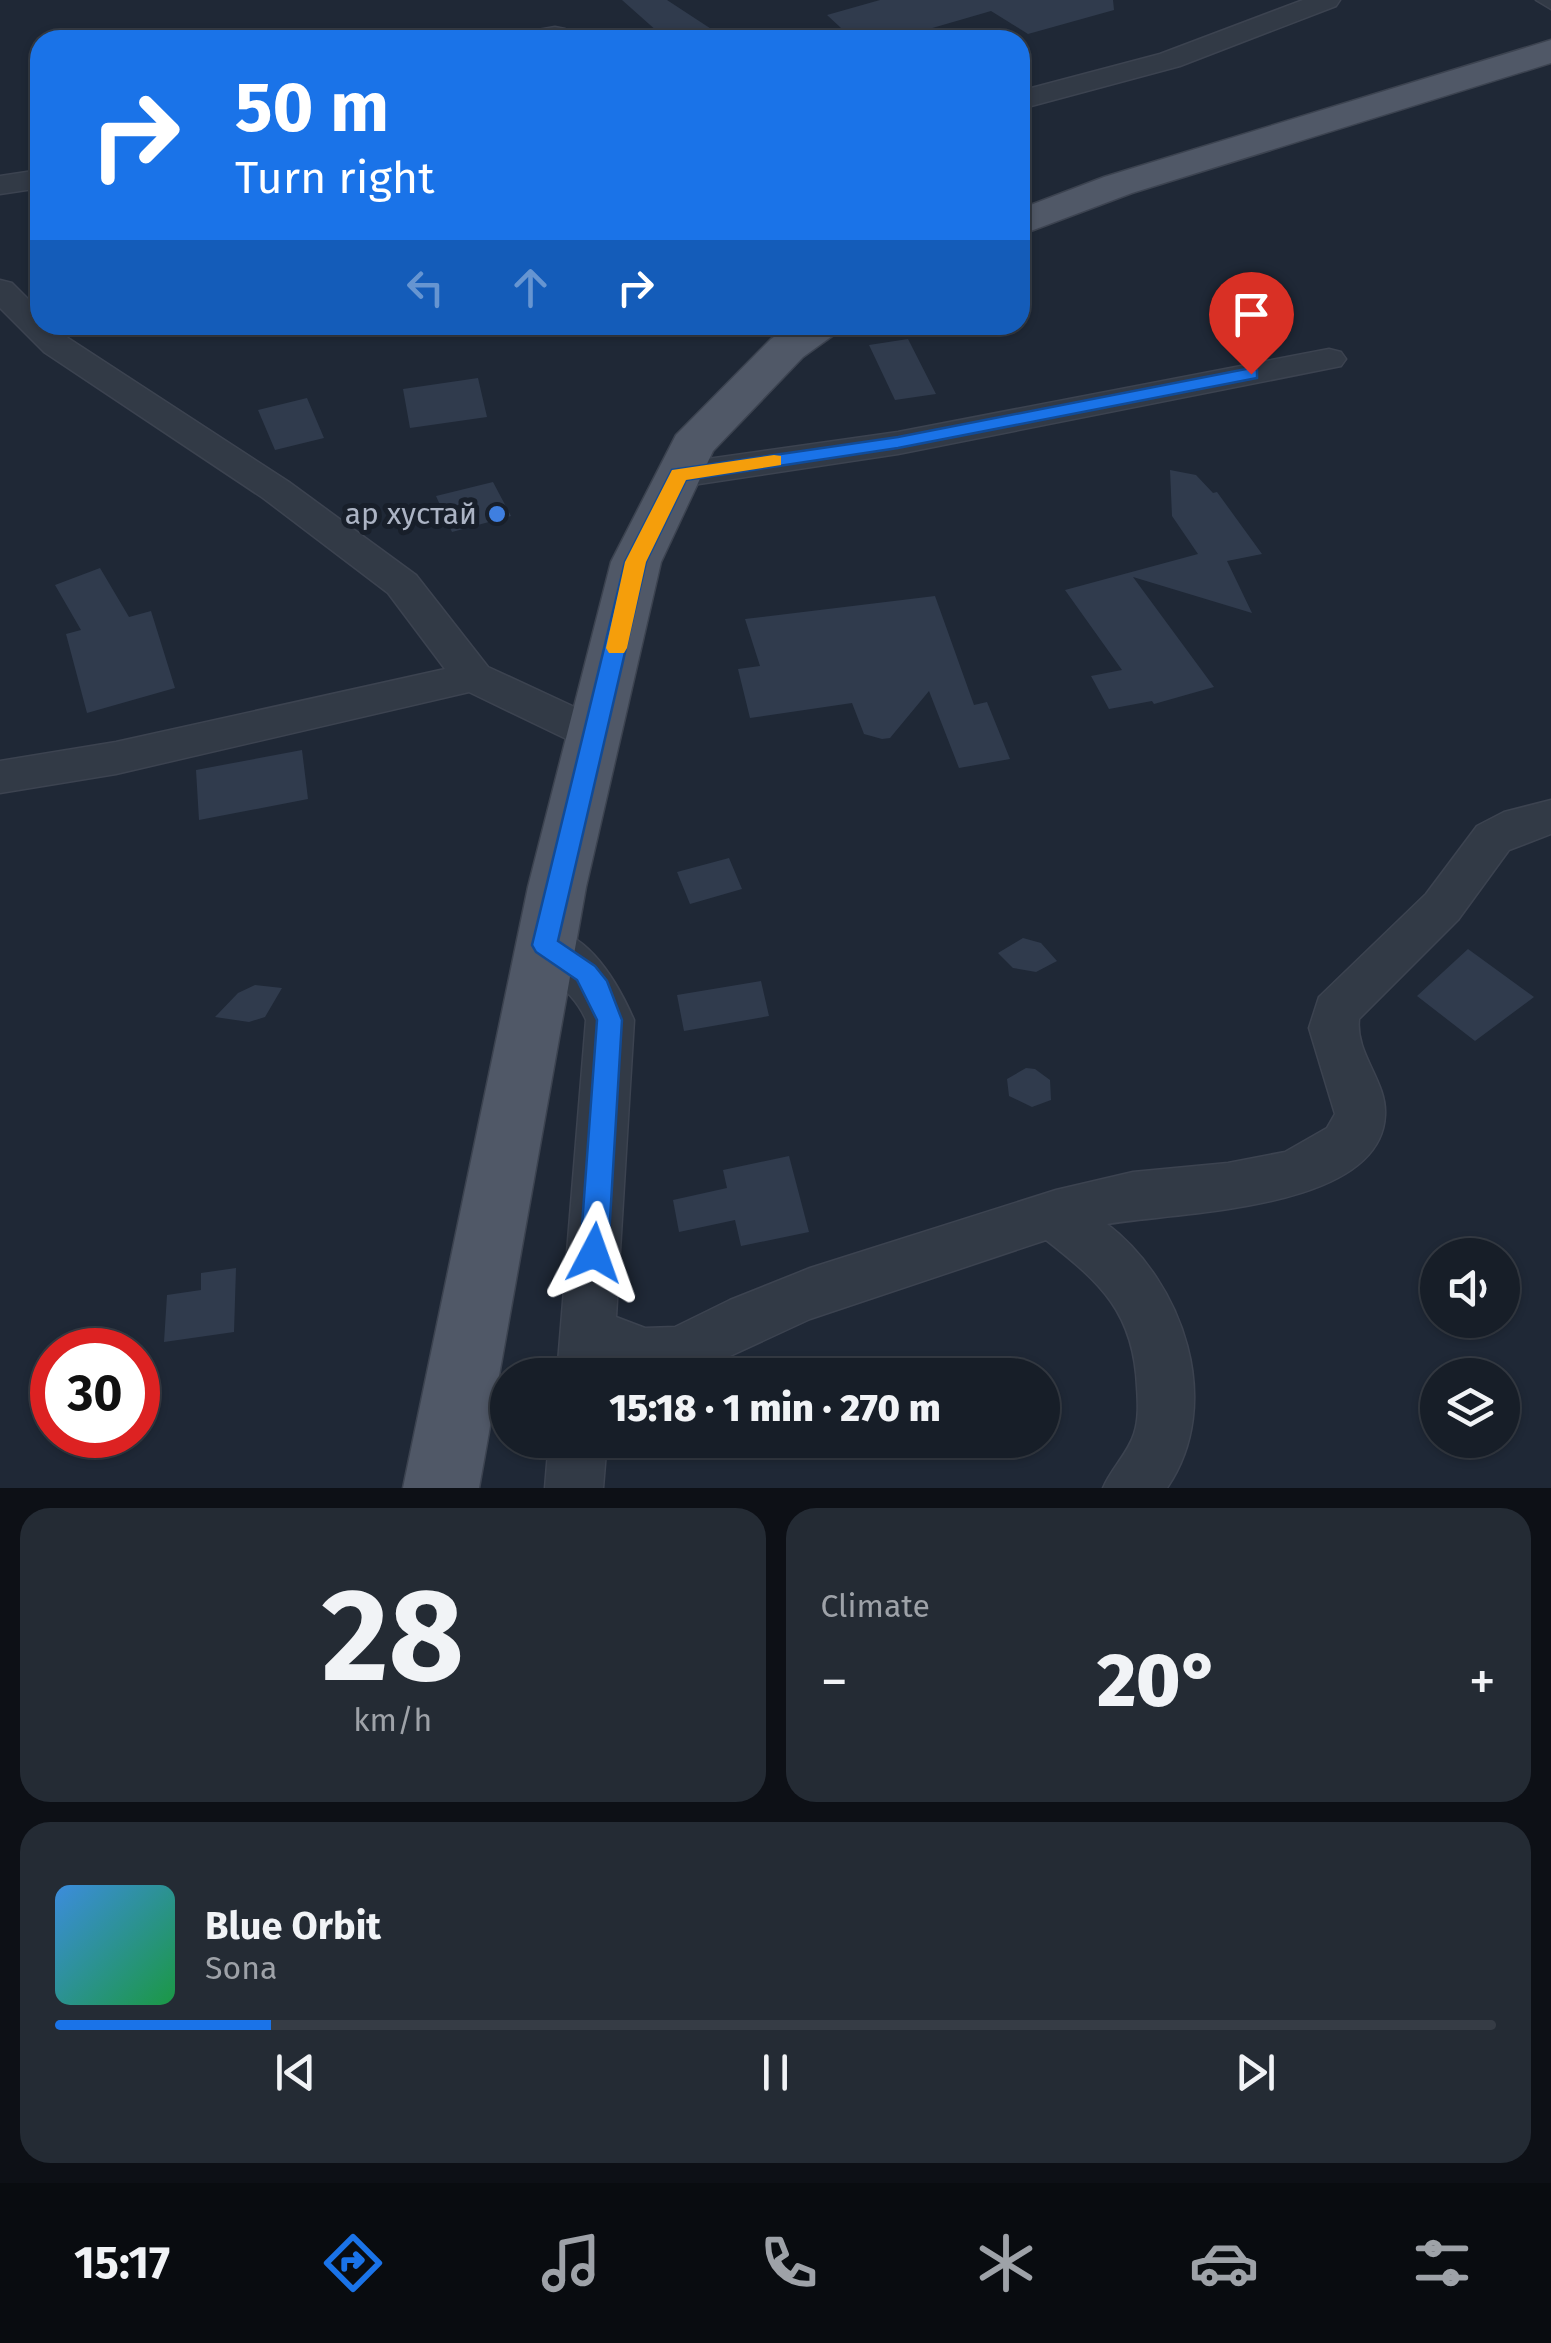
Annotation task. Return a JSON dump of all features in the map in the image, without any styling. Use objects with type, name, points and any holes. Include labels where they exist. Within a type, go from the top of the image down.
[{"type":"main road","points":[[1030,219],[1118,184],[1551,51]]},
{"type":"main road","points":[[441,1488],[545,945],[636,562],[693,446],[787,348],[806,335]]},
{"type":"street","points":[[1030,97],[1170,60],[1327,0]]},
{"type":"street","points":[[0,185],[30,181]]},
{"type":"street","points":[[0,290],[30,319]]},
{"type":"street","points":[[46,335],[276,490],[402,584],[473,677],[596,735]]},
{"type":"street","points":[[679,474],[898,442],[1329,358]]},
{"type":"street","points":[[0,777],[116,758],[473,677]]},
{"type":"street","points":[[545,945],[586,973],[598,989],[610,1020],[587,1353],[670,1355],[750,1318],[883,1268],[1104,1201],[1250,1183],[1308,1166],[1346,1144],[1359,1128],[1362,1110],[1332,1033],[1336,1011],[1442,907],[1493,838],[1520,824],[1551,817]]},
{"type":"street","points":[[1056,1216],[1127,1276],[1147,1310],[1163,1371],[1165,1408],[1161,1444],[1132,1488]]},
{"type":"street","points":[[574,1488],[576,1458]]},
{"type":"building","points":[[622,0],[667,0],[713,30],[656,30]]},
{"type":"building","points":[[880,0],[1113,0],[1114,10],[1030,33],[991,11],[925,30],[843,30],[827,15]]},
{"type":"building","points":[[908,339],[936,394],[895,400],[869,345]]},
{"type":"building","points":[[478,378],[487,417],[410,428],[403,389]]},
{"type":"building","points":[[307,398],[324,438],[275,450],[258,410]]},
{"type":"building","points":[[1170,470],[1196,475],[1213,493],[1217,492],[1262,554],[1227,561],[1252,613],[1133,577],[1214,687],[1154,704],[1152,701],[1109,709],[1091,676],[1122,670],[1065,590],[1198,554],[1172,516]]},
{"type":"building","points":[[493,482],[511,516],[452,532],[436,496]]},
{"type":"building","points":[[100,568],[129,617],[151,611],[175,688],[87,713],[66,634],[81,630],[55,585]]},
{"type":"building","points":[[935,596],[974,705],[987,702],[1010,759],[959,768],[929,691],[890,738],[864,734],[852,703],[750,718],[738,669],[760,666],[745,619]]},
{"type":"building","points":[[302,750],[308,799],[199,820],[196,770]]},
{"type":"building","points":[[729,858],[742,889],[690,904],[677,872]]},
{"type":"building","points":[[1023,938],[1041,943],[1057,961],[1036,972],[1013,968],[998,953]]},
{"type":"building","points":[[1468,949],[1534,997],[1475,1041],[1417,996]]},
{"type":"building","points":[[761,981],[769,1016],[684,1031],[677,995]]},
{"type":"building","points":[[255,985],[282,988],[265,1017],[249,1022],[215,1017],[238,993]]},
{"type":"building","points":[[1026,1068],[1035,1069],[1050,1080],[1051,1100],[1032,1107],[1009,1096],[1007,1079]]},
{"type":"building","points":[[789,1156],[809,1232],[741,1246],[735,1220],[679,1232],[673,1200],[727,1188],[723,1170]]},
{"type":"building","points":[[236,1268],[234,1332],[164,1342],[167,1295],[201,1290],[201,1273]]},
{"type":"slow traffic","points":[[616,648],[636,562],[679,474],[774,461]]},
{"type":"place","name":"ар хустай","points":[[497,514]]},
{"type":"route","points":[[594,1253],[610,1020],[598,989],[586,973],[545,945],[636,562],[679,474],[898,442],[1251,374]]}]
